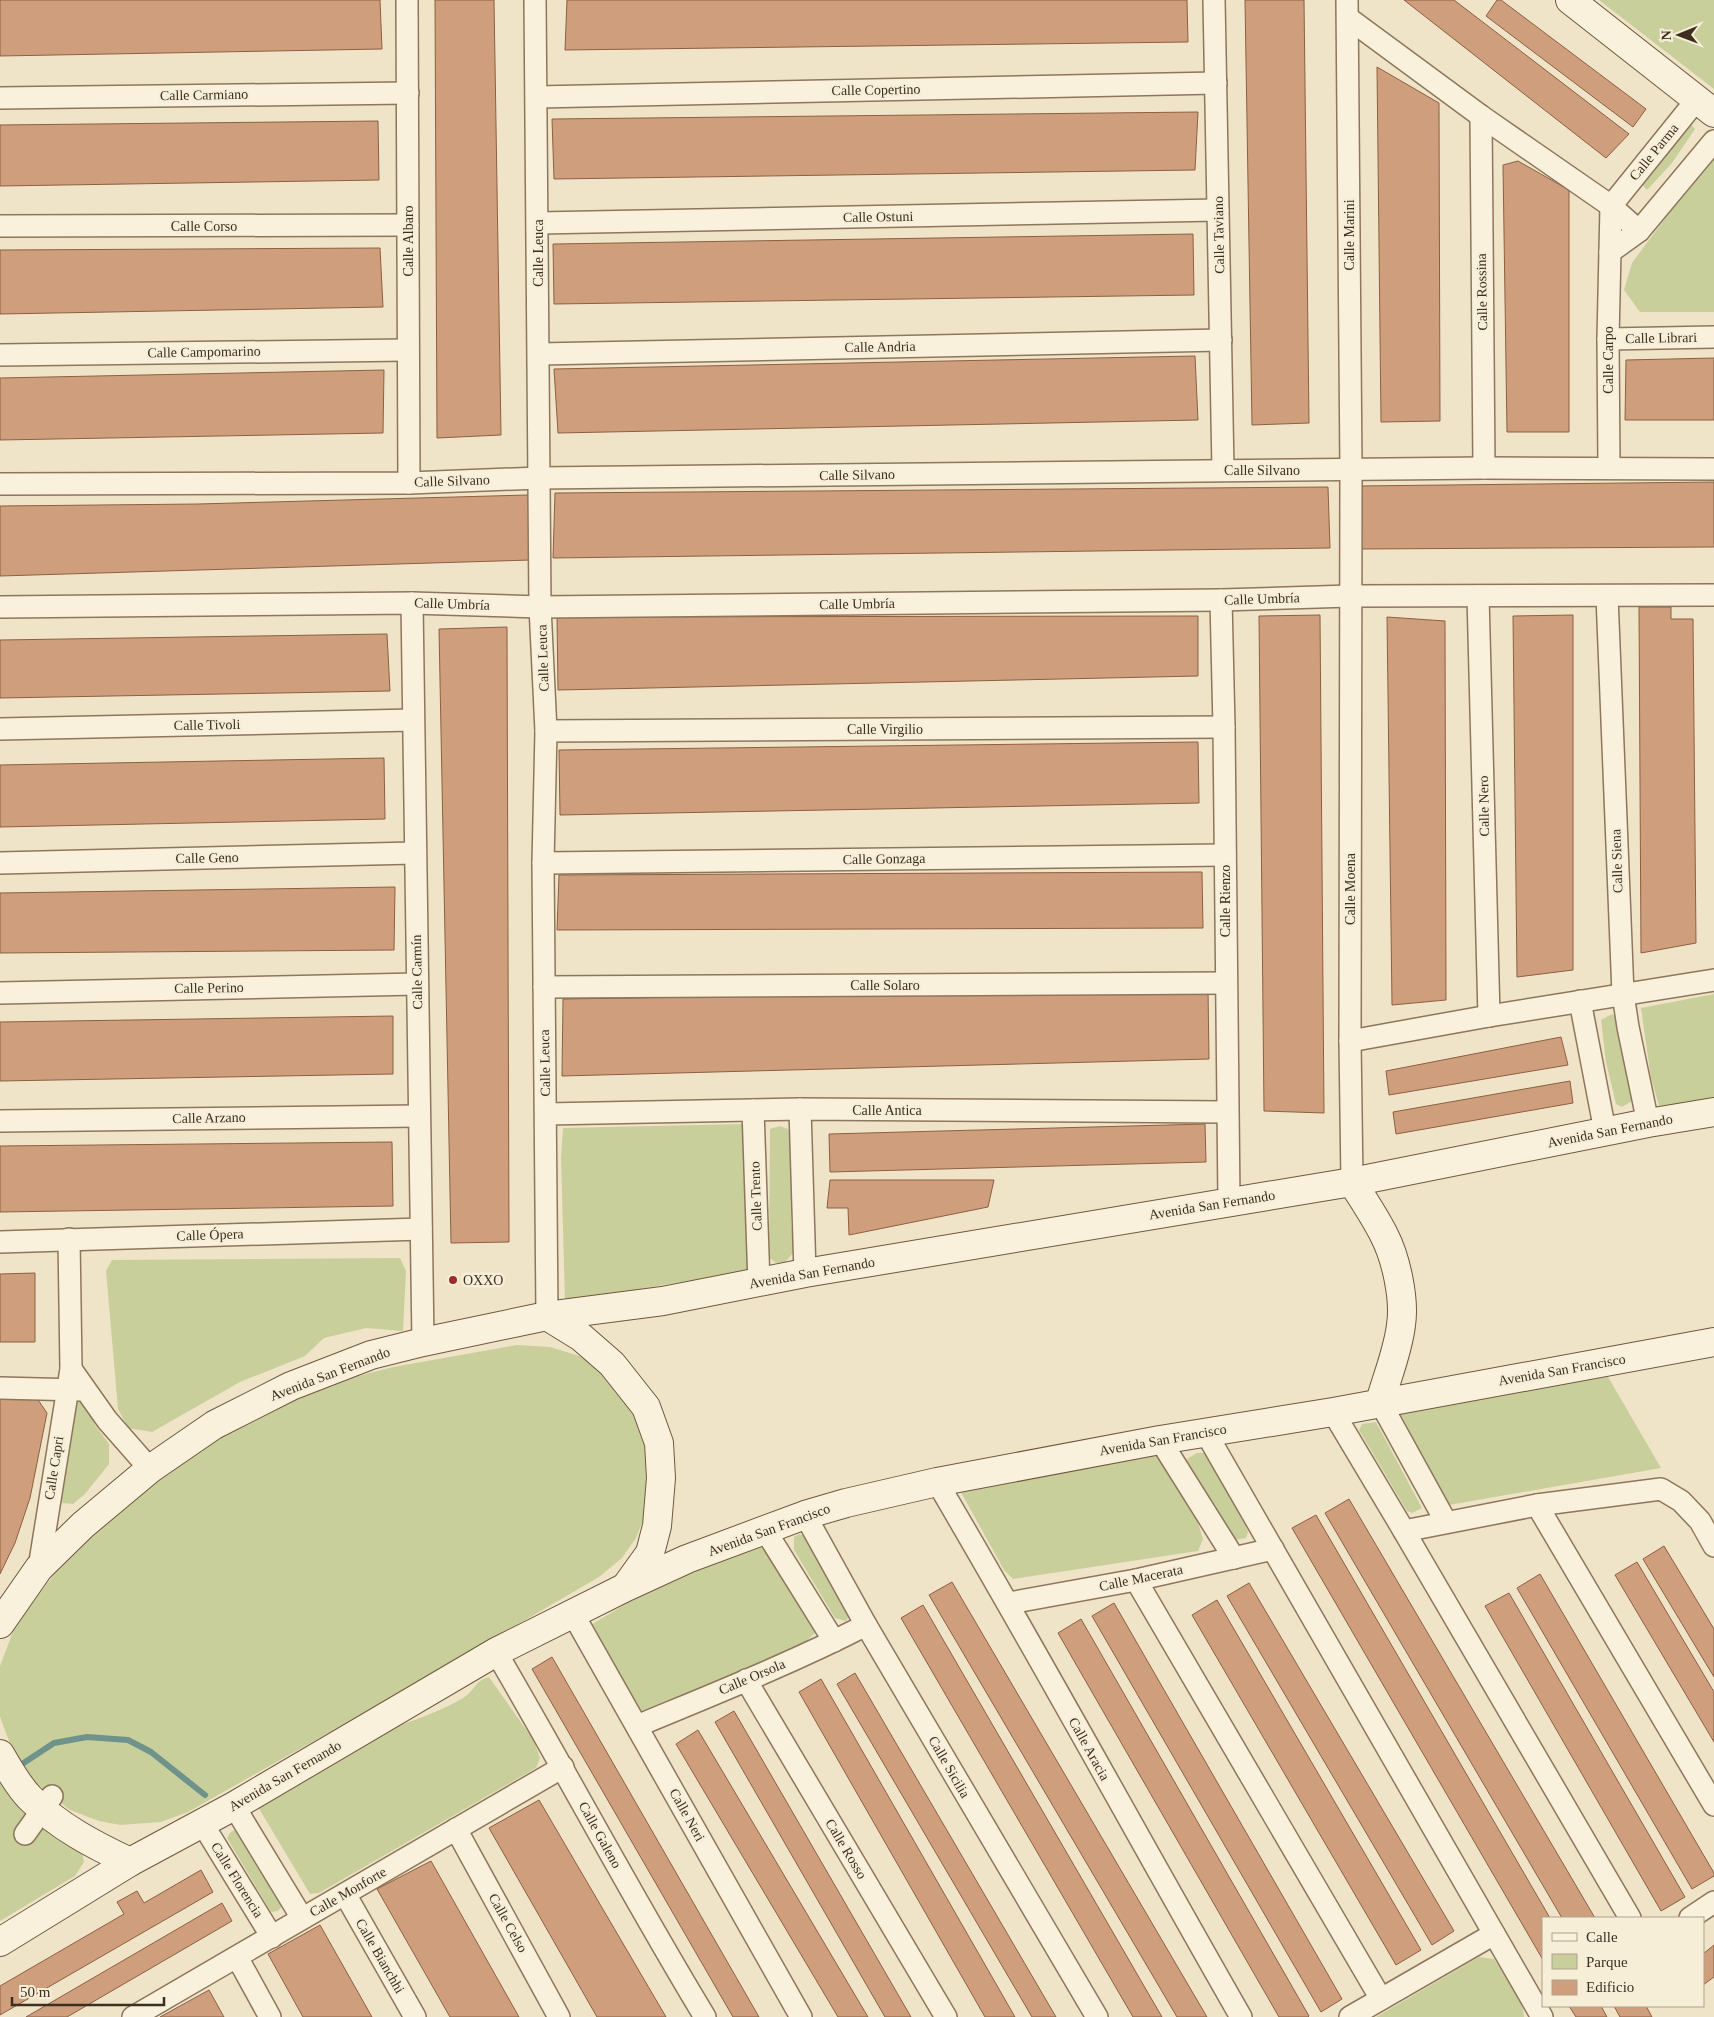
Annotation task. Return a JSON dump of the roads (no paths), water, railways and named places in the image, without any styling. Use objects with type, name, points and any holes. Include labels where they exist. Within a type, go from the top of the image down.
[{"type":"street","name":"Calle Albaro","points":[[407,0],[409,483]]},
{"type":"street","name":"Calle Leuca","points":[[535,0],[540,607],[546,731],[543,864],[547,1316]]},
{"type":"street","name":"Calle Taviano","points":[[1214,0],[1222,470]]},
{"type":"street","points":[[1570,0],[1706,105]]},
{"type":"street","points":[[1348,9],[1480,116],[1611,206],[1639,231]]},
{"type":"street","name":"Calle Marini","points":[[1348,9],[1350,596]]},
{"type":"street","name":"Calle Copertino","points":[[536,96],[1216,83]]},
{"type":"street","name":"Calle Carmiano","points":[[0,98],[408,93]]},
{"type":"street","name":"Calle Parma","points":[[1611,206],[1706,105]]},
{"type":"street","name":"Calle Rossina","points":[[1480,116],[1484,468]]},
{"type":"street","points":[[1610,252],[1639,231],[1714,141]]},
{"type":"street","name":"Calle Carpo","points":[[1609,468],[1608,339],[1611,206]]},
{"type":"street","name":"Calle Ostuni","points":[[538,223],[1218,210]]},
{"type":"street","name":"Calle Corso","points":[[0,226],[408,225]]},
{"type":"street","name":"Calle Librari","points":[[1608,339],[1714,337]]},
{"type":"street","name":"Calle Andria","points":[[539,354],[1221,340]]},
{"type":"street","name":"Calle Campomarino","points":[[0,355],[407,350]]},
{"type":"street","name":"Calle Silvano","points":[[0,484],[409,483],[539,478],[1222,470],[1714,468]]},
{"type":"street","name":"Calle Umbría","points":[[0,607],[412,602],[540,607],[1221,600],[1350,596],[1714,595]]},
{"type":"street","name":"Calle Moena","points":[[1350,596],[1350,1041],[1352,1182]]},
{"type":"street","name":"Calle Nero","points":[[1478,596],[1489,1016]]},
{"type":"street","name":"Calle Siena","points":[[1607,596],[1623,994],[1648,1123]]},
{"type":"street","name":"Calle Rienzo","points":[[1221,600],[1224,727],[1228,1202]]},
{"type":"street","name":"Calle Carmín","points":[[412,602],[414,854],[423,1342]]},
{"type":"street","name":"Calle Tivoli","points":[[0,729],[413,720]]},
{"type":"street","name":"Calle Virgilio","points":[[546,731],[1224,727]]},
{"type":"street","name":"Calle Geno","points":[[0,863],[414,854]]},
{"type":"street","name":"Calle Gonzaga","points":[[543,864],[1224,855]]},
{"type":"street","points":[[1350,1041],[1489,1016],[1714,980]]},
{"type":"street","name":"Calle Solaro","points":[[544,986],[1225,983]]},
{"type":"street","name":"Calle Perino","points":[[0,993],[417,984]]},
{"type":"street","points":[[1580,1001],[1605,1131]]},
{"type":"street","points":[[800,1109],[805,1273]]},
{"type":"street","name":"Calle Antica","points":[[546,1114],[800,1109],[1227,1112]]},
{"type":"street","name":"Calle Trento","points":[[753,1110],[759,1283]]},
{"type":"street","name":"Avenida San Fernando","points":[[0,1624],[39,1568],[89,1519],[150,1469],[214,1425],[291,1386],[371,1355],[547,1316],[663,1301],[805,1273],[1352,1182],[1605,1131],[1714,1112]]},
{"type":"street","name":"Calle Arzano","points":[[0,1121],[418,1116]]},
{"type":"street","points":[[1352,1182],[1385,1236],[1396,1266],[1400,1296],[1402,1323],[1380,1402],[1446,1522]]},
{"type":"street","name":"Calle Ópera","points":[[0,1242],[421,1229]]},
{"type":"street","points":[[69,1239],[71,1368],[76,1390],[107,1420],[150,1469]]},
{"type":"street","points":[[547,1316],[581,1337],[612,1364],[646,1407],[659,1443],[661,1478],[657,1526],[650,1552],[626,1587]]},
{"type":"street","name":"Avenida San Francisco","points":[[626,1587],[687,1559],[805,1515],[846,1502],[937,1482],[1160,1440],[1332,1412],[1714,1342]]},
{"type":"street","points":[[0,1388],[76,1390]]},
{"type":"street","name":"Calle Capri","points":[[39,1568],[76,1390]]},
{"type":"street","points":[[1332,1412],[1404,1531],[1629,1917]]},
{"type":"street","points":[[1206,1433],[1542,2017]]},
{"type":"street","points":[[1160,1440],[1234,1558]]},
{"type":"street","name":"Calle Aracia","points":[[937,1482],[1009,1603],[1120,1805],[1241,2017]]},
{"type":"street","points":[[1404,1531],[1536,1505],[1661,1489],[1681,1500],[1700,1521],[1714,1546]]},
{"type":"street","points":[[1536,1505],[1714,1805]]},
{"type":"street","name":"Calle Sicilia","points":[[805,1515],[866,1625],[1097,2017]]},
{"type":"street","points":[[765,1530],[834,1641]]},
{"type":"street","name":"Calle Macerata","points":[[1009,1603],[1136,1580],[1273,1549]]},
{"type":"street","points":[[1136,1580],[1381,1999]]},
{"type":"street","name":"Avenida San Fernando","points":[[0,1942],[130,1862],[234,1806],[496,1652],[626,1587]]},
{"type":"street","name":"Calle Neri","points":[[573,1614],[801,2017]]},
{"type":"street","name":"Calle Orsola","points":[[637,1726],[746,1680],[866,1625]]},
{"type":"street","name":"Calle Galeno","points":[[496,1652],[563,1767],[652,1930],[705,2017]]},
{"type":"street","name":"Calle Rosso","points":[[746,1680],[946,2017]]},
{"type":"street","points":[[0,1754],[29,1797],[47,1803],[83,1839],[130,1862]]},
{"type":"street","name":"Calle Monforte","points":[[133,2017],[563,1767]]},
{"type":"street","points":[[25,1834],[47,1803]]},
{"type":"street","points":[[234,1806],[302,1918]]},
{"type":"street","name":"Calle Florencia","points":[[202,1823],[272,1936]]},
{"type":"street","name":"Calle Celso","points":[[456,1829],[560,2017]]},
{"type":"street","name":"Calle Bianchhi","points":[[345,1894],[415,2017]]},
{"type":"street","points":[[1692,1917],[1714,1902]]},
{"type":"street","points":[[1350,2017],[1494,1934]]},
{"type":"street","points":[[236,1957],[270,2017]]},
{"type":"waterway","points":[[19,1766],[54,1743],[87,1737],[128,1740],[151,1752],[205,1795]]},
{"type":"place","name":"OXXO","points":[[453,1280]]}]
